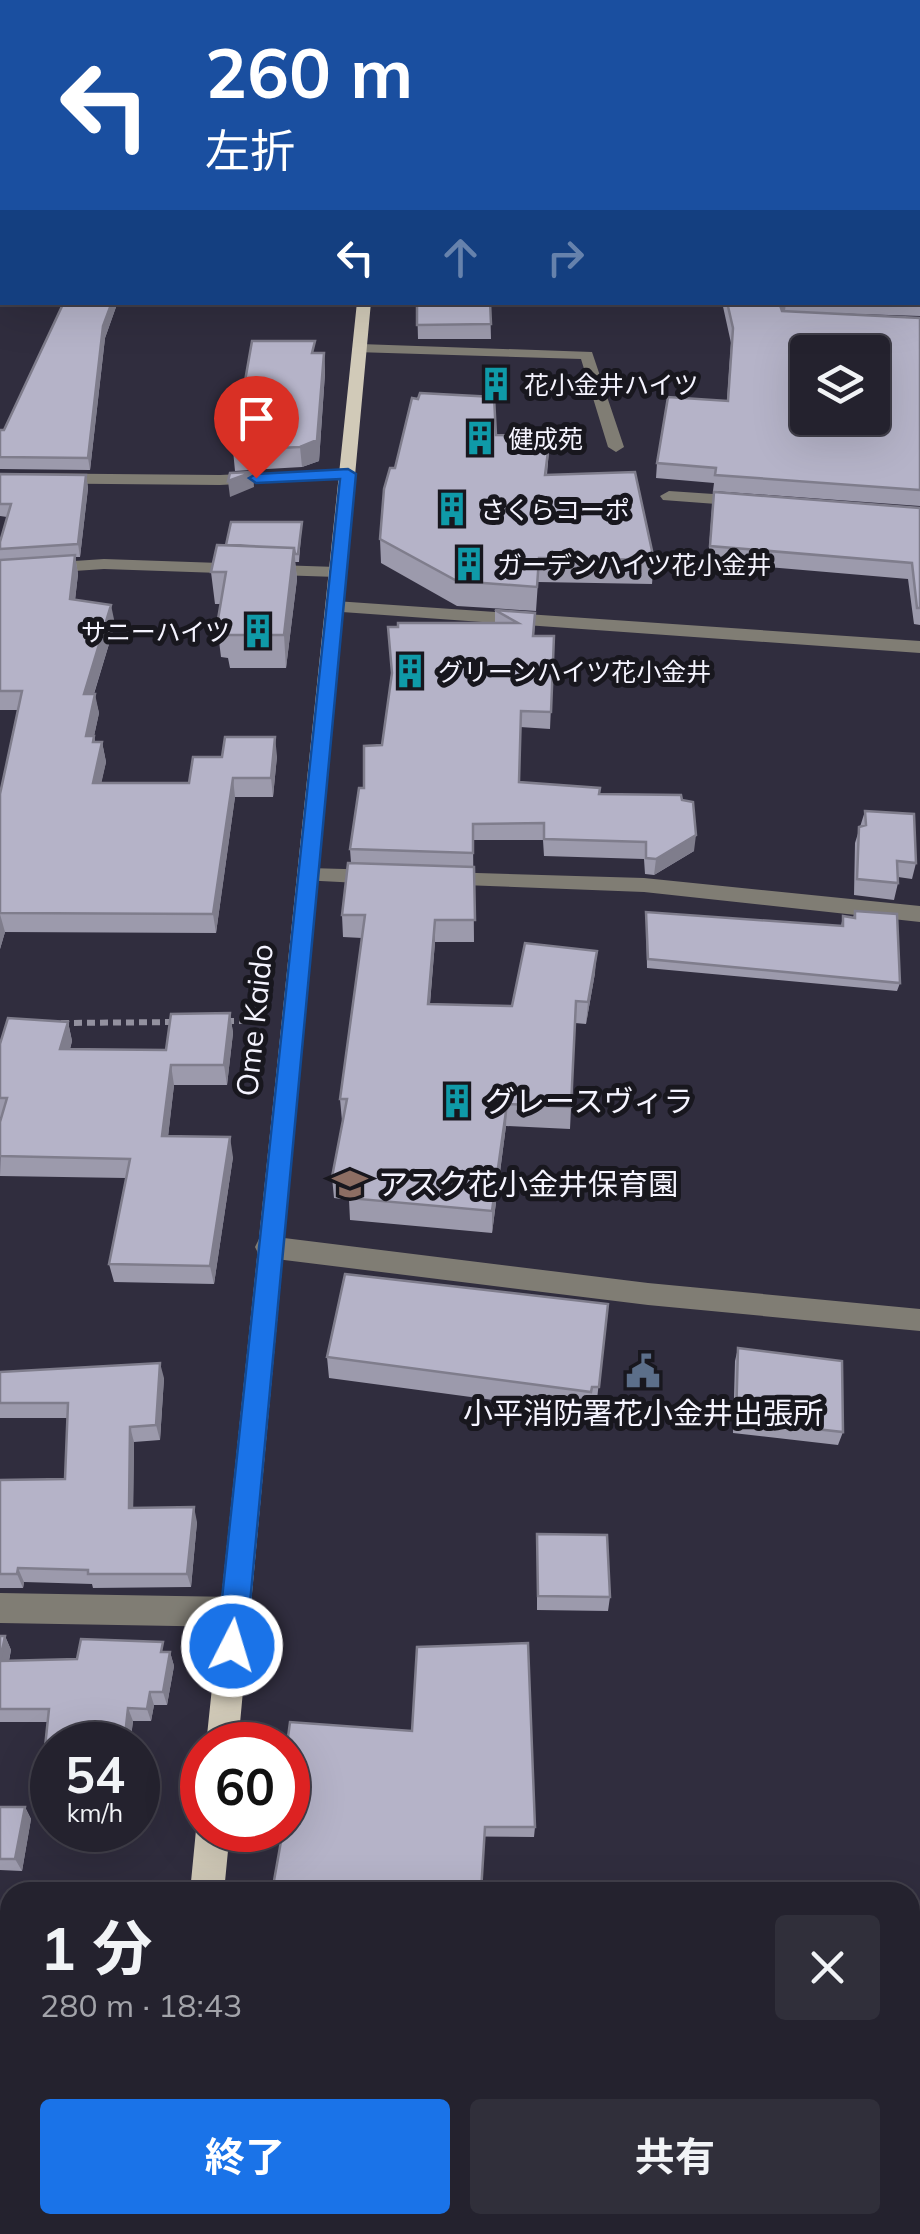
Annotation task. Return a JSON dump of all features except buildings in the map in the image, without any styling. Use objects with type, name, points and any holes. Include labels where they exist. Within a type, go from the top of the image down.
[{"type":"main road","name":"Ome Kaido","points":[[224,1722],[364,305]]},
{"type":"main road","points":[[208,1882],[211,1852]]},
{"type":"street","points":[[360,348],[588,355],[616,447]]},
{"type":"street","points":[[0,478],[201,480],[348,474]]},
{"type":"street","points":[[669,496],[765,503]]},
{"type":"street","points":[[0,571],[104,564],[337,572]]},
{"type":"street","points":[[335,608],[920,647]]},
{"type":"street","points":[[309,876],[644,884],[920,914]]},
{"type":"street","points":[[268,1247],[648,1294],[920,1320]]},
{"type":"street","points":[[0,1608],[235,1612]]},
{"type":"path","points":[[208,1022],[295,1020]]},
{"type":"path","points":[[57,1023],[189,1022]]},
{"type":"place","name":"花小金井ハイツ","points":[[496,384]]},
{"type":"place","name":"健成苑","points":[[480,438]]},
{"type":"place","name":"さくらコーポ","points":[[452,509]]},
{"type":"place","name":"ガーデンハイツ花小金井","points":[[469,564]]},
{"type":"place","name":"サニーハイツ","points":[[258,631]]},
{"type":"place","name":"グリーンハイツ花小金井","points":[[410,671]]},
{"type":"place","name":"グレースヴィラ","points":[[457,1101]]},
{"type":"place","name":"アスク花小金井保育園","points":[[350,1184]]},
{"type":"place","name":"小平消防署花小金井出張所","points":[[643,1371]]},
{"type":"route","points":[[232,1646],[268,1247],[295,1020],[348,474],[256,478]]}]
